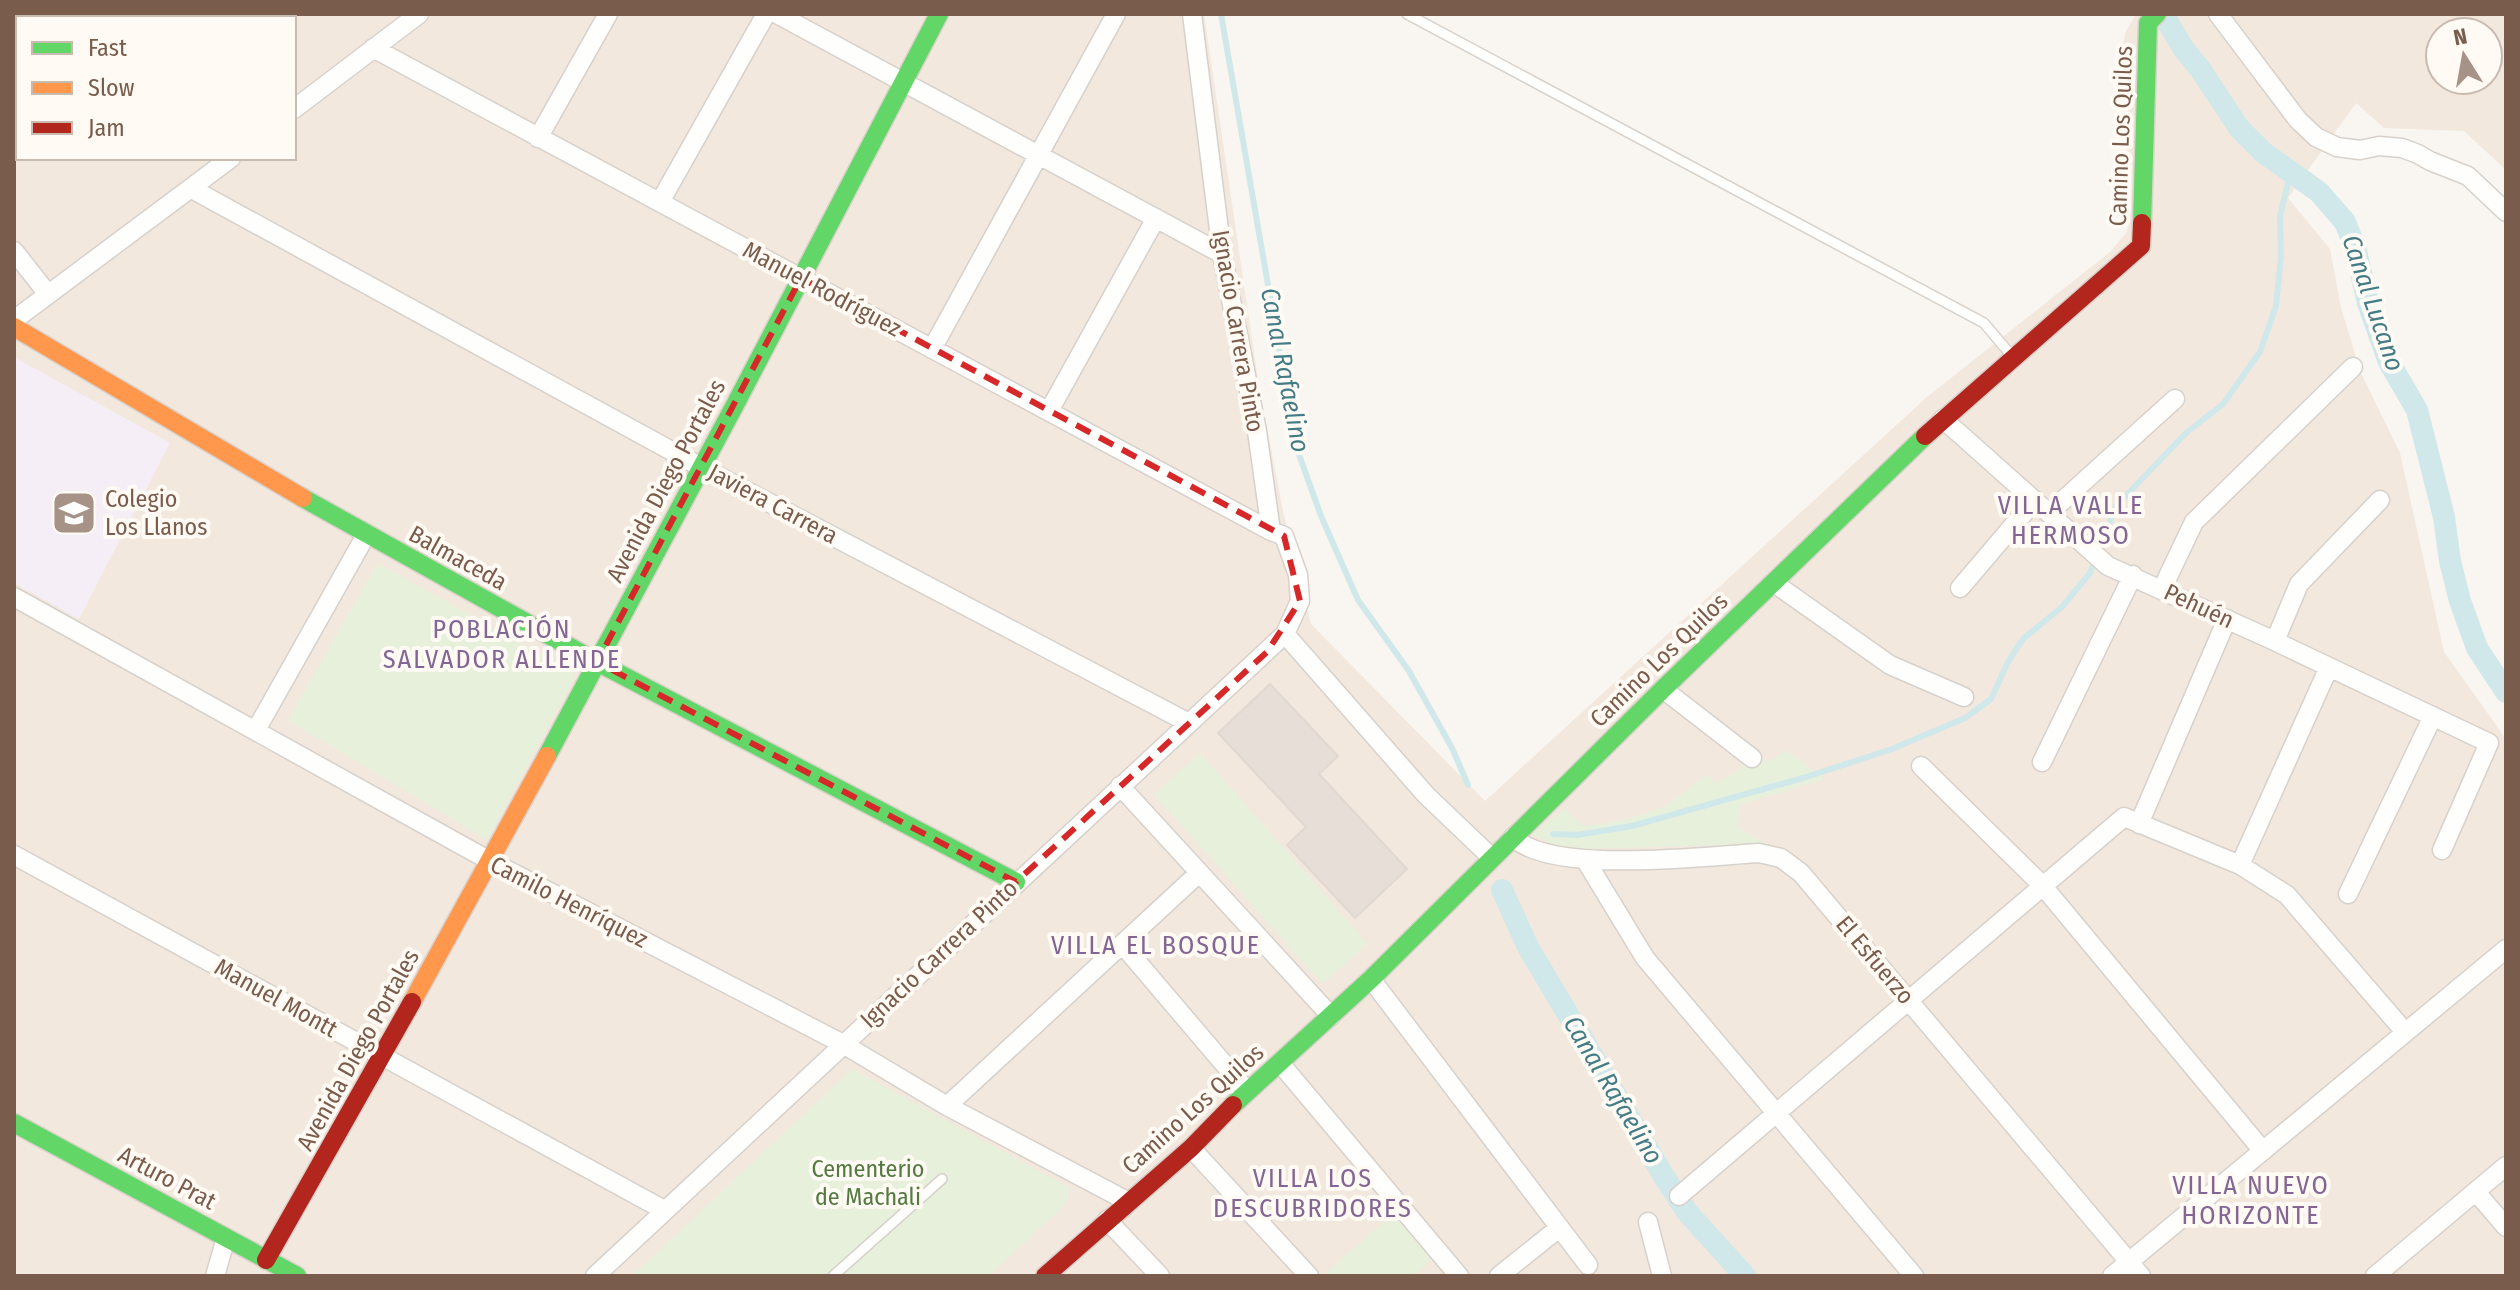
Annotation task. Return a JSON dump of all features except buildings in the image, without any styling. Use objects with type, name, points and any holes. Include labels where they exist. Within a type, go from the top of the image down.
[{"type":"street","points":[[296,107],[419,14]]},
{"type":"street","points":[[538,138],[608,14]]},
{"type":"street","points":[[660,202],[766,14]]},
{"type":"street","points":[[777,14],[1222,254]]},
{"type":"street","name":"Avenida Diego Portales","points":[[266,1260],[490,861],[939,14]]},
{"type":"street","points":[[932,349],[1116,14]]},
{"type":"street","name":"Ignacio Carrera Pinto","points":[[595,1276],[1285,634],[1300,601],[1298,575],[1284,536],[1271,531],[1257,431],[1222,254],[1192,14]]},
{"type":"street","points":[[2218,14],[2298,120],[2316,137],[2337,147],[2360,150],[2379,146],[2402,148],[2418,154],[2468,176],[2506,212]]},
{"type":"street","name":"Camino Los Quilos","points":[[1045,1276],[1191,1148],[1247,1091],[1371,979],[1663,689],[1943,419],[2141,246],[2153,18]]},
{"type":"street","name":"Manuel Rodríguez","points":[[373,48],[1271,531]]},
{"type":"street","points":[[14,320],[228,160]]},
{"type":"street","name":"Javiera Carrera","points":[[192,189],[701,467],[1189,723]]},
{"type":"street","points":[[1049,411],[1156,218]]},
{"type":"street","points":[[14,251],[47,293]]},
{"type":"street","name":"Balmaceda","points":[[14,327],[366,535],[597,662],[1016,882]]},
{"type":"street","points":[[2162,589],[2194,522],[2353,367]]},
{"type":"street","points":[[1960,588],[2042,506],[2175,399]]},
{"type":"street","name":"Pehuén","points":[[1943,419],[2108,566],[2489,743],[2442,850]]},
{"type":"street","points":[[2275,641],[2299,584],[2380,500]]},
{"type":"street","points":[[256,730],[366,535]]},
{"type":"street","points":[[2042,762],[2133,575]]},
{"type":"street","points":[[1774,583],[1890,665],[1964,697]]},
{"type":"street","name":"Camilo Henríquez","points":[[14,597],[490,861],[843,1044],[947,1106],[1127,1201]]},
{"type":"street","points":[[2139,824],[2227,619]]},
{"type":"street","points":[[1285,634],[1426,795],[1492,858]]},
{"type":"street","points":[[2240,865],[2329,667]]},
{"type":"street","points":[[1663,689],[1752,758]]},
{"type":"street","points":[[2348,894],[2433,716]]},
{"type":"street","points":[[1921,766],[2042,885],[2263,1151]]},
{"type":"street","points":[[1120,786],[1331,1016]]},
{"type":"street","points":[[1679,1196],[2124,817],[2240,865],[2287,895],[2405,1032]]},
{"type":"street","name":"El Esfuerzo","points":[[1513,837],[1523,847],[1544,854],[1586,861],[1759,853],[1781,858],[1801,873],[2135,1269]]},
{"type":"street","name":"Manuel Montt","points":[[14,855],[664,1210]]},
{"type":"street","points":[[1586,861],[1645,958],[1914,1276]]},
{"type":"street","points":[[947,1106],[1199,873]]},
{"type":"street","points":[[1122,944],[1247,1091]]},
{"type":"street","points":[[2112,1276],[2135,1269],[2263,1151],[2506,949]]},
{"type":"street","points":[[1371,979],[1588,1265]]},
{"type":"street","points":[[1280,1063],[1459,1276]]},
{"type":"street","name":"Arturo Prat","points":[[14,1123],[297,1276]]},
{"type":"street","points":[[1191,1148],[1309,1276]]},
{"type":"street","points":[[2375,1276],[2506,1166]]},
{"type":"street","points":[[2476,1192],[2506,1227]]},
{"type":"street","points":[[1107,1220],[1160,1276]]},
{"type":"street","points":[[1648,1222],[1662,1276]]},
{"type":"street","points":[[1499,1276],[1559,1228]]},
{"type":"street","points":[[215,1276],[226,1238]]},
{"type":"lane","points":[[1407,14],[1984,323],[2013,358]]},
{"type":"lane","points":[[833,1276],[942,1179]]},
{"type":"highlighted area","points":[[801,278],[1284,536],[1300,601],[1267,652],[1016,882],[597,662]]},
{"type":"shaded area","points":[[14,14],[1204,14],[1259,387],[1284,516],[1311,624],[1485,801],[1927,397],[2110,252],[2127,232],[2131,209],[2120,67],[2125,33],[2136,14],[2506,14],[2506,170],[2464,131],[2384,128],[2356,103],[2288,198],[2330,249],[2341,308],[2361,373],[2400,453],[2444,652],[2506,739],[2506,1276],[14,1276]]},
{"type":"shaded area","name":"Colegio Los Llanos","points":[[14,357],[170,443],[79,619],[14,583]]},
{"type":"green space","points":[[378,563],[576,674],[487,840],[288,720]]},
{"type":"green space","points":[[1786,750],[1825,779],[1740,805],[1737,827],[1766,844],[1574,849],[1558,847],[1532,834],[1564,809],[1584,826],[1620,821],[1664,807],[1707,775],[1716,784],[1760,756],[1769,762]]},
{"type":"green space","points":[[1200,753],[1368,944],[1322,984],[1154,794]]},
{"type":"green space","name":"Cementerio de Machali","points":[[852,1069],[1070,1188],[1066,1204],[988,1276],[632,1276]]},
{"type":"green space","points":[[1393,1214],[1432,1258],[1413,1276],[1329,1276],[1326,1273]]},
{"type":"waterway","name":"Canal Rafaelino","points":[[1221,14],[1296,446],[1321,516],[1358,600],[1409,671],[1452,748],[1468,785]]},
{"type":"waterway","name":"Canal Lucano","points":[[2163,14],[2239,128],[2264,153],[2319,192],[2345,222],[2389,362],[2417,410],[2444,517],[2460,601],[2477,648],[2506,692]]},
{"type":"waterway","points":[[1553,834],[1577,835],[1632,826],[1803,778],[1892,749],[1965,718],[1991,699],[2008,662],[2023,639],[2062,607],[2090,573],[2116,506],[2186,433],[2223,404],[2260,352],[2276,306],[2281,256],[2280,216],[2291,171]]},
{"type":"waterway","name":"Canal Rafaelino","points":[[1502,890],[1528,947],[1665,1178],[1687,1212],[1745,1276]]},
{"type":"traffic: fast","points":[[547,756],[939,14]]},
{"type":"traffic: fast","points":[[2142,223],[2148,23],[2157,14]]},
{"type":"traffic: fast","points":[[1233,1105],[1371,979],[1663,689],[1925,436]]},
{"type":"traffic: fast","points":[[303,498],[597,662],[1016,882]]},
{"type":"traffic: fast","points":[[14,1123],[297,1276]]},
{"type":"traffic: slow","points":[[14,327],[303,498]]},
{"type":"traffic: slow","points":[[412,1002],[547,756]]},
{"type":"traffic: jam","points":[[1925,436],[2141,246],[2142,223]]},
{"type":"traffic: jam","points":[[266,1260],[412,1002]]},
{"type":"traffic: jam","points":[[1045,1276],[1191,1148],[1233,1105]]},
{"type":"place","name":"Colegio Los Llanos","points":[[74,513]]},
{"type":"district","name":"VILLA VALLE HERMOSO","points":[[2071,520]]},
{"type":"district","name":"POBLACIÓN SALVADOR ALLENDE","points":[[502,644]]},
{"type":"district","name":"VILLA EL BOSQUE","points":[[1156,945]]},
{"type":"district","name":"VILLA LOS DESCUBRIDORES","points":[[1313,1193]]},
{"type":"district","name":"VILLA NUEVO HORIZONTE","points":[[2251,1200]]}]
